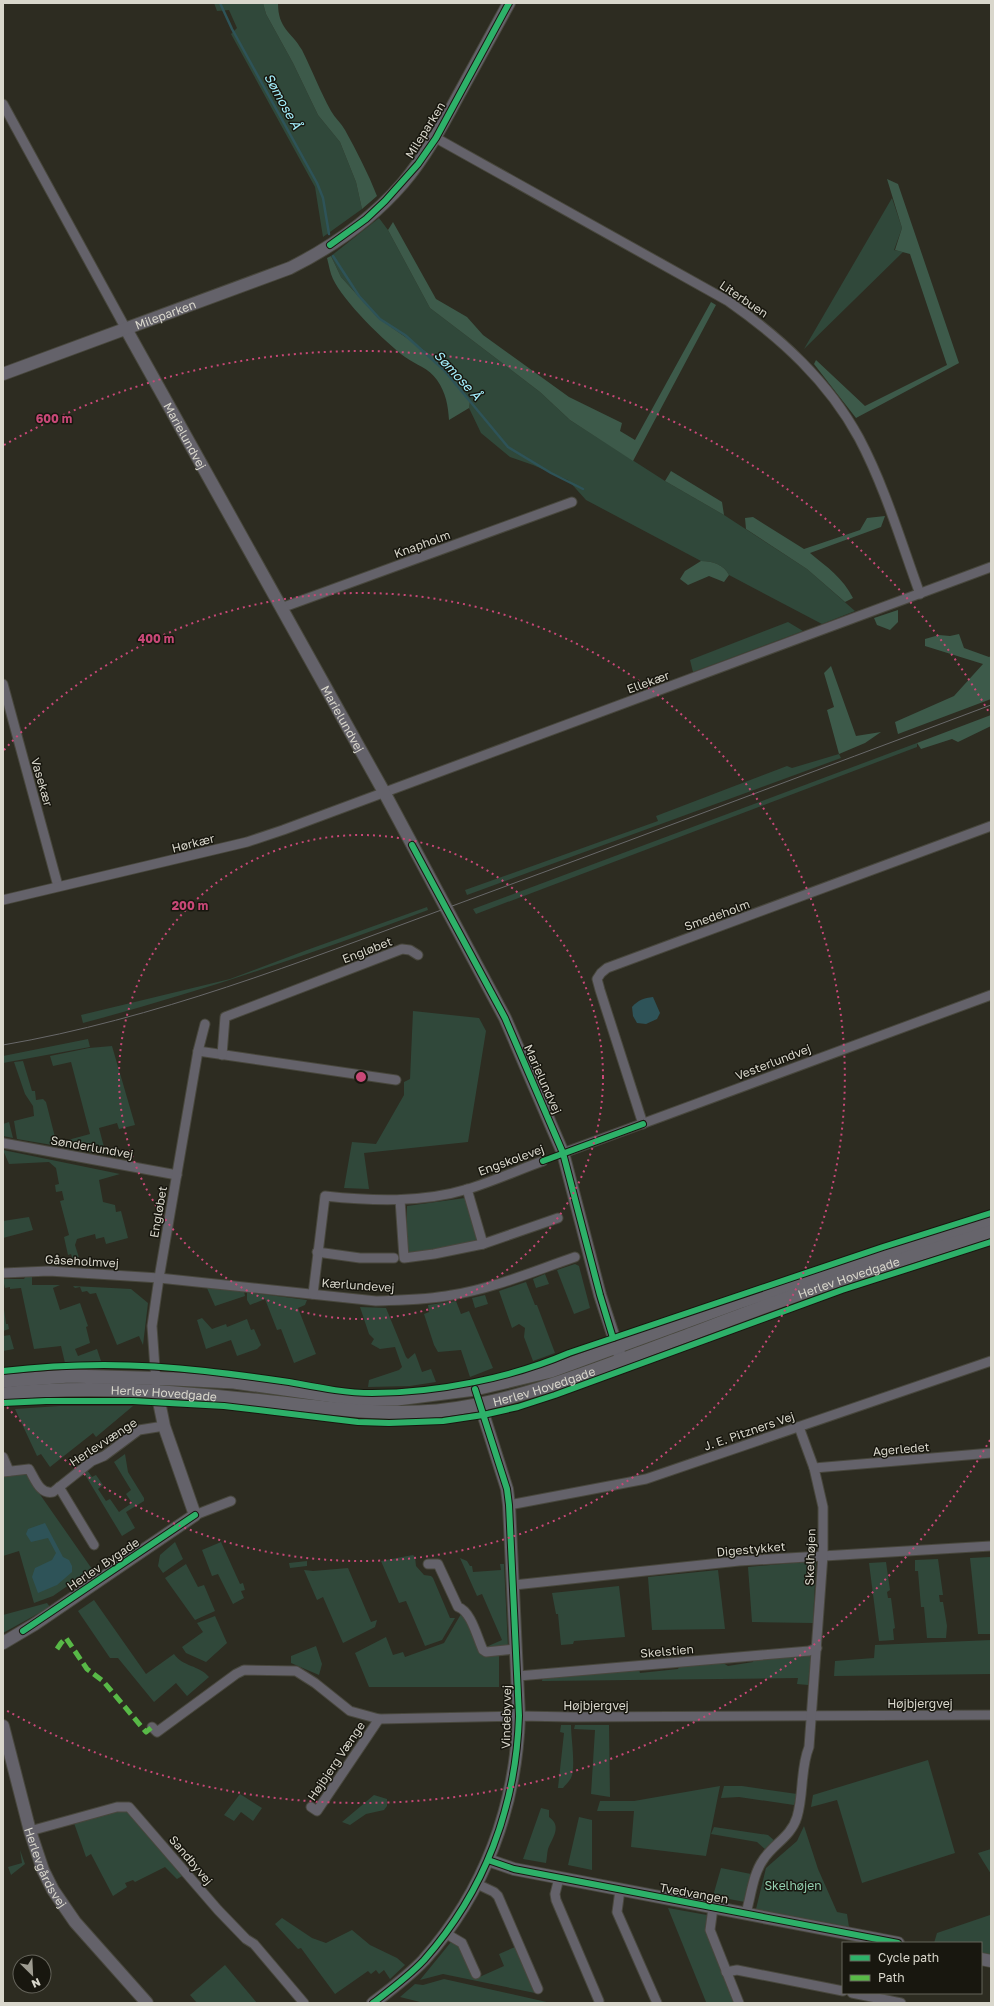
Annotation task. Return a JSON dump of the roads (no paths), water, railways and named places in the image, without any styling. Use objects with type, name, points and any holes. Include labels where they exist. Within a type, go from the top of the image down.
[{"type":"main road","name":"Herlev Hovedgade","points":[[3,1381],[69,1376],[156,1378],[234,1382],[355,1399],[397,1399],[475,1389],[551,1371],[616,1346],[855,1263],[991,1219]]},
{"type":"main road","name":"Herlev Hovedgade","points":[[3,1394],[67,1390],[157,1392],[378,1413],[437,1411],[480,1404],[584,1374],[845,1278],[991,1232]]},
{"type":"street","name":"Mileparken","points":[[3,374],[284,270],[318,253],[349,232],[385,201],[418,164],[436,138],[509,3]]},
{"type":"street","name":"Marielundvej","points":[[3,104],[126,329],[384,792],[505,1018],[564,1153],[600,1295],[622,1360]]},
{"type":"street","name":"Literbuen","points":[[436,138],[728,301],[760,323],[794,352],[818,378],[840,406],[858,437],[872,464],[920,594]]},
{"type":"street","name":"Knapholm","points":[[281,608],[572,502]]},
{"type":"street","name":"Ellekær","points":[[384,792],[991,568]]},
{"type":"street","name":"Vasekær","points":[[3,684],[58,886]]},
{"type":"street","name":"Hørkær","points":[[3,900],[247,842],[384,792]]},
{"type":"street","name":"Smedeholm","points":[[643,1124],[600,990],[597,979],[601,972],[607,968],[991,826]]},
{"type":"street","name":"Engløbet","points":[[222,1055],[225,1017],[402,949],[410,950],[418,955]]},
{"type":"street","name":"Vesterlundvej","points":[[564,1153],[991,995]]},
{"type":"street","name":"Engløbet","points":[[156,1378],[152,1326],[198,1051],[205,1024]]},
{"type":"street","points":[[198,1051],[396,1080]]},
{"type":"street","name":"Sønderlundvej","points":[[3,1143],[177,1175]]},
{"type":"street","name":"Engskolevej","points":[[313,1294],[325,1196],[370,1200],[400,1200],[467,1189],[543,1161]]},
{"type":"street","name":"Engskolevej","points":[[467,1189],[483,1244]]},
{"type":"street","points":[[400,1200],[404,1258],[434,1254],[483,1244],[558,1218]]},
{"type":"street","points":[[317,1252],[360,1258],[394,1258]]},
{"type":"street","name":"Kærlundevej","points":[[159,1278],[376,1301],[421,1299],[452,1296],[495,1285],[575,1257]]},
{"type":"street","name":"Gåseholmvej","points":[[3,1273],[49,1271],[159,1278]]},
{"type":"street","name":"J. E. Pitzners Vej","points":[[510,1506],[646,1479],[991,1361]]},
{"type":"street","points":[[156,1378],[157,1392],[164,1426],[195,1515]]},
{"type":"street","name":"Vindebyvej","points":[[373,2003],[424,1960],[445,1933],[476,1884],[488,1860],[501,1827],[512,1786],[517,1750],[519,1716],[510,1506],[507,1489],[488,1435],[475,1389]]},
{"type":"street","name":"Herlevvænge","points":[[3,1456],[6,1472],[29,1469],[42,1491],[47,1493],[53,1492],[92,1461],[107,1454],[139,1430],[164,1426]]},
{"type":"street","name":"Skelhøjen","points":[[746,1913],[758,1867],[764,1858],[792,1830],[797,1816],[802,1791],[805,1757],[809,1747],[810,1715],[817,1648],[823,1555],[823,1507],[814,1468],[799,1427]]},
{"type":"street","name":"Agerledet","points":[[814,1468],[991,1453]]},
{"type":"street","points":[[59,1487],[94,1545]]},
{"type":"street","name":"Herlev Bygade","points":[[3,1643],[35,1624],[195,1515],[231,1501]]},
{"type":"street","name":"Digestykket","points":[[514,1585],[739,1561],[991,1546]]},
{"type":"street","points":[[428,1564],[438,1564],[458,1607],[462,1608],[467,1614],[483,1650],[486,1652],[516,1649]]},
{"type":"street","name":"Skelstien","points":[[518,1676],[802,1651],[817,1648]]},
{"type":"street","name":"Højbjergvej","points":[[152,1727],[157,1732],[221,1684],[244,1670],[296,1671],[315,1683],[350,1711],[379,1719],[519,1716],[724,1717],[810,1715],[991,1715]]},
{"type":"street","name":"Højbjerg Vænge","points":[[311,1807],[317,1811],[379,1719]]},
{"type":"street","name":"Herlevgårdsvej","points":[[3,1726],[30,1831],[43,1870],[63,1906],[131,1987],[147,2003]]},
{"type":"street","name":"Sandbyvej","points":[[30,1831],[117,1807],[129,1807],[218,1910],[246,1939],[254,1944],[304,2003]]},
{"type":"street","name":"Tvedvangen","points":[[488,1860],[514,1869],[893,1942]]},
{"type":"street","points":[[559,1878],[555,1894],[556,1900],[599,2001]]},
{"type":"street","points":[[476,1884],[494,1892],[498,1896],[538,1989]]},
{"type":"street","points":[[620,1890],[617,1912],[657,2003]]},
{"type":"street","name":"Tvedvangen","points":[[713,1908],[710,1930],[739,2003]]},
{"type":"street","points":[[445,1933],[462,1943],[476,1974]]},
{"type":"street","points":[[726,1972],[737,1970],[842,1991]]},
{"type":"street","name":"Herlevgårdsvej","points":[[131,1987],[141,2003]]},
{"type":"street","points":[[857,1994],[901,2003]]},
{"type":"water","points":[[653,997],[660,1013],[657,1019],[646,1024],[637,1023],[633,1016],[632,1007],[641,1000]]},
{"type":"water","points":[[45,1523],[63,1557],[69,1560],[72,1566],[72,1572],[57,1585],[38,1593],[32,1577],[35,1568],[52,1560],[56,1553],[48,1538],[31,1542],[26,1534],[28,1529]]},
{"type":"waterway","name":"Sømose Å","points":[[220,3],[232,29],[317,183],[323,198],[329,234]]},
{"type":"waterway","name":"Sømose Å","points":[[333,256],[359,296],[380,319],[405,335],[444,370],[508,447],[551,473],[583,489]]},
{"type":"tram line","points":[[3,1045],[60,1034],[116,1020],[171,1005],[226,987],[336,949],[991,705]]}]
